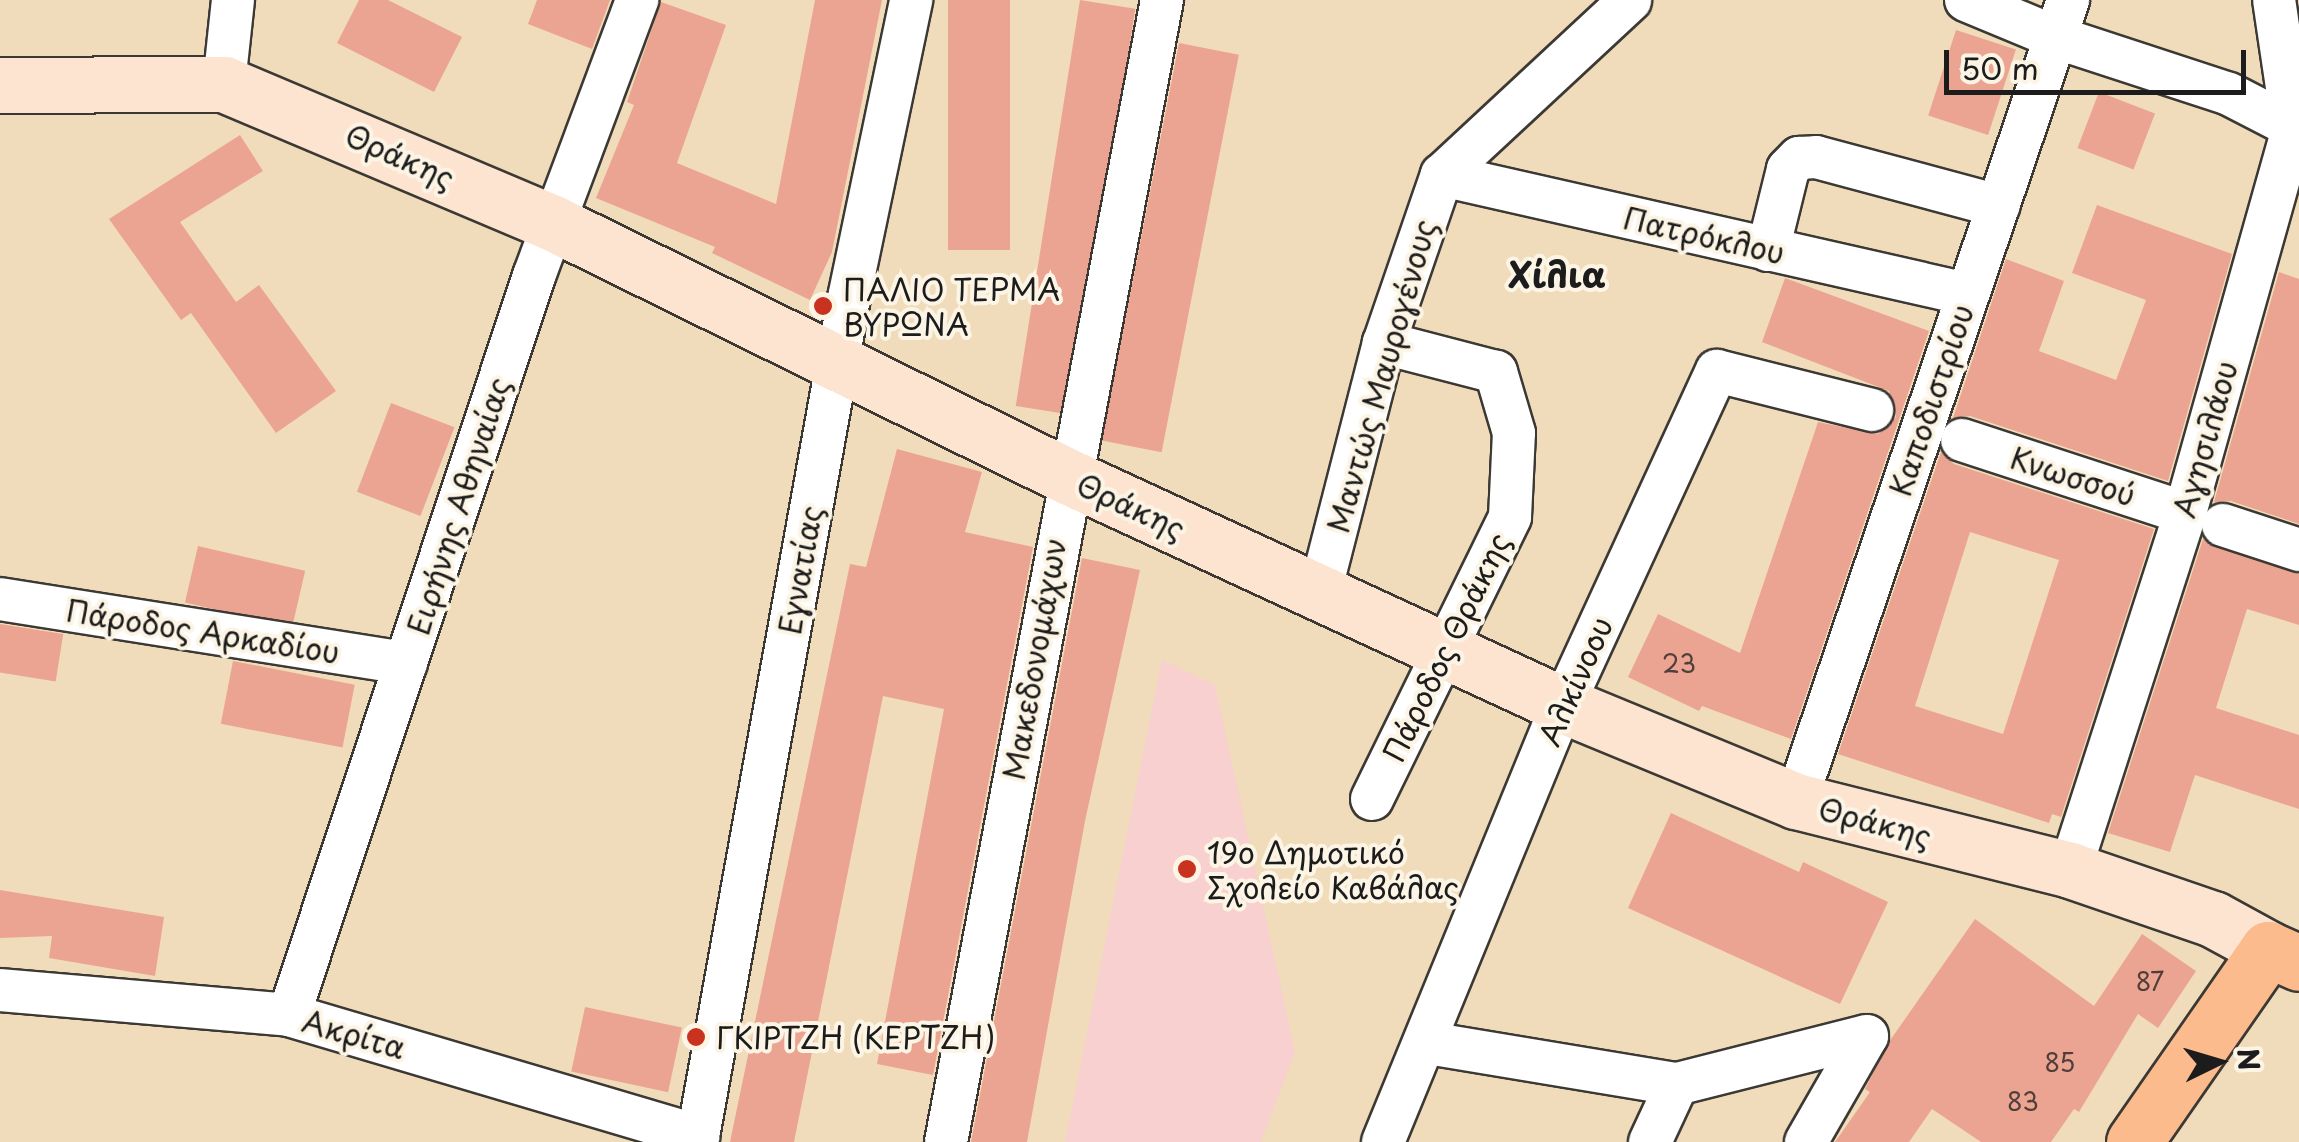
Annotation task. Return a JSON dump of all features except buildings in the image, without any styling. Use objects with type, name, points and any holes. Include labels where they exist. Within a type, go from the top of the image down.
[{"type":"main road","points":[[2134,1142],[2284,956]]},
{"type":"street","points":[[224,84],[234,0]]},
{"type":"street","name":"Ειρήνης Αθηναίας","points":[[289,1015],[552,223],[637,0]]},
{"type":"street","name":"Εγνατίας","points":[[698,1139],[839,360],[911,0]]},
{"type":"street","name":"Μακεδονομάχων","points":[[946,1142],[1067,476],[1162,0]]},
{"type":"street","name":"Μαντώς Μαυρογένους","points":[[1319,596],[1384,342],[1442,175],[1630,0]]},
{"type":"street","points":[[1966,0],[2061,19],[2230,94],[2296,129]]},
{"type":"street","name":"Αγησιλάου","points":[[2070,870],[2204,519],[2296,129],[2274,0]]},
{"type":"street","name":"Καποδιστρίου","points":[[1796,800],[2061,19]]},
{"type":"street","name":"Θράκης","points":[[0,85],[224,84],[552,223],[839,360],[1067,476],[1319,596],[1563,705],[1796,800],[2070,870],[2213,919],[2284,956]]},
{"type":"street","points":[[1768,250],[1788,169],[1799,158],[1816,157],[2000,206]]},
{"type":"street","name":"Πατρόκλου","points":[[1442,175],[1966,294]]},
{"type":"street","name":"Πάροδος Θράκης","points":[[1372,798],[1510,517],[1514,433],[1496,372],[1384,342]]},
{"type":"street","name":"Αλκίνοου","points":[[1383,1142],[1428,1043],[1563,705],[1718,372],[1872,410]]},
{"type":"street","name":"Κνωσσού","points":[[1962,440],[2299,550]]},
{"type":"street","name":"Πάροδος Αρκαδίου","points":[[0,599],[406,663]]},
{"type":"street","name":"Ακρίτα","points":[[0,990],[289,1015],[698,1139]]},
{"type":"street","points":[[1428,1043],[1677,1084],[1867,1036],[1806,1142]]},
{"type":"street","points":[[1650,1142],[1677,1084]]},
{"type":"shaded area","name":"19ο Δημοτικό Σχολείο Καβάλας","points":[[1162,660],[1215,685],[1295,1052],[1261,1142],[1065,1142]]},
{"type":"place","name":"ΠΑΛΙΟ ΤΕΡΜΑ ΒΥΡΩΝΑ","points":[[823,306]]},
{"type":"place","name":"19ο Δημοτικό Σχολείο Καβάλας","points":[[1187,869]]},
{"type":"place","name":"ΓΚΙΡΤΖΗ (ΚΕΡΤΖΗ)","points":[[696,1037]]},
{"type":"district","name":"Χίλια","points":[[1557,274]]}]
